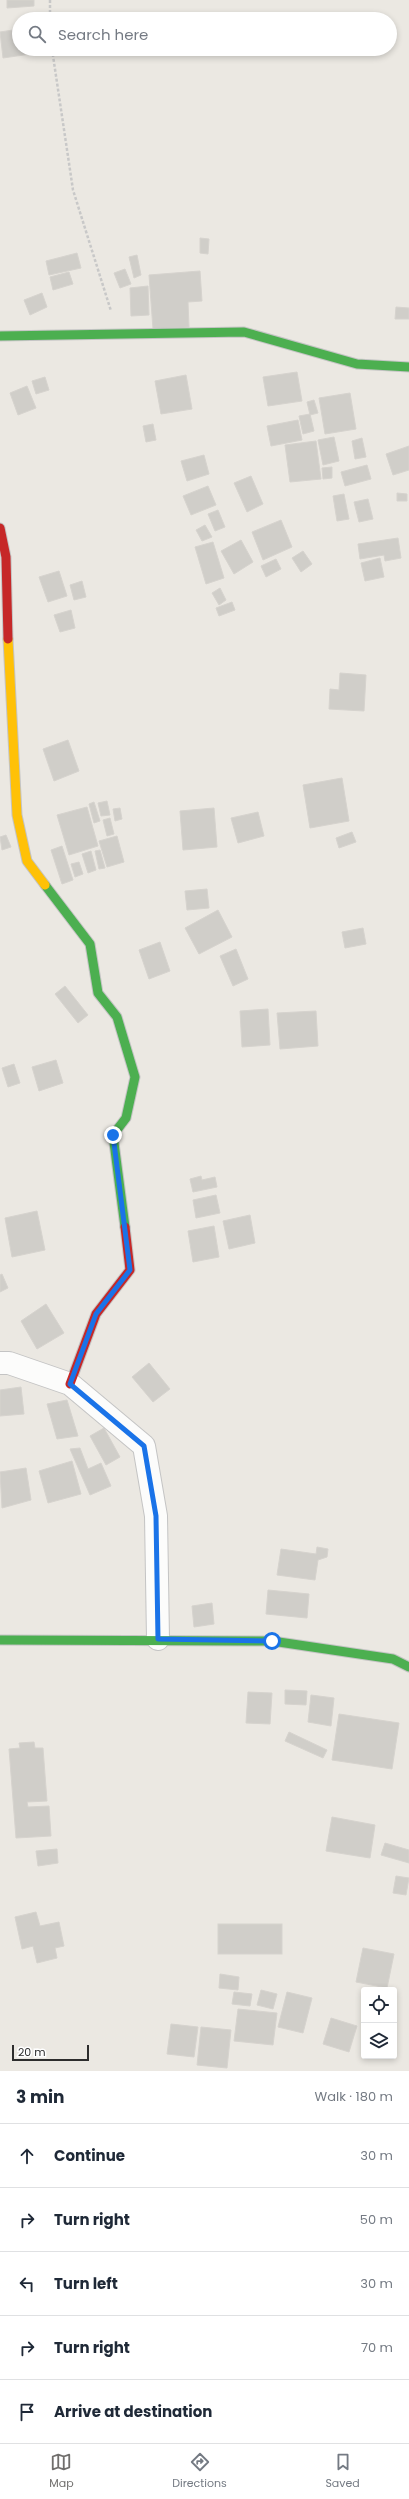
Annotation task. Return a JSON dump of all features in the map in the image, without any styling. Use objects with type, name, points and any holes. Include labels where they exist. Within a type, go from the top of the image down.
[{"type":"street","points":[[0,336],[244,332],[357,364],[409,367]]},
{"type":"street","points":[[0,528],[6,557],[10,703],[17,815],[27,861],[90,944],[98,993],[117,1017],[135,1077],[126,1118],[113,1135],[130,1270],[96,1314],[70,1384]]},
{"type":"street","points":[[0,1363],[9,1363],[70,1384],[144,1446],[156,1516],[158,1639]]},
{"type":"street","points":[[0,1640],[158,1639],[272,1641],[393,1659],[409,1667]]},
{"type":"path","points":[[50,0],[50,12]]},
{"type":"path","points":[[53,56],[73,190],[119,334]]},
{"type":"building","points":[[7,0],[34,0],[34,6],[7,8]]},
{"type":"building","points":[[12,30],[12,56],[17,56],[3,58],[0,32]]},
{"type":"building","points":[[200,238],[209,239],[208,254],[200,253]]},
{"type":"building","points":[[77,253],[81,268],[49,275],[46,261]]},
{"type":"building","points":[[137,255],[141,275],[134,278],[129,257]]},
{"type":"building","points":[[125,269],[131,284],[120,288],[114,273]]},
{"type":"building","points":[[200,271],[202,301],[188,302],[189,327],[153,329],[149,275]]},
{"type":"building","points":[[69,272],[73,284],[53,290],[50,277]]},
{"type":"building","points":[[148,286],[149,315],[131,316],[130,288]]},
{"type":"building","points":[[42,293],[47,307],[30,315],[24,300]]},
{"type":"building","points":[[396,307],[409,308],[409,319],[395,319]]},
{"type":"building","points":[[297,372],[302,401],[268,406],[263,377]]},
{"type":"building","points":[[186,375],[192,409],[161,414],[155,381]]},
{"type":"building","points":[[45,377],[49,390],[36,394],[32,381]]},
{"type":"building","points":[[27,386],[36,408],[18,415],[10,393]]},
{"type":"building","points":[[350,393],[356,429],[325,434],[319,398]]},
{"type":"building","points":[[314,400],[318,413],[310,415],[307,402]]},
{"type":"building","points":[[310,414],[314,431],[303,434],[299,416]]},
{"type":"building","points":[[298,420],[302,440],[271,446],[267,426]]},
{"type":"building","points":[[153,424],[156,440],[146,442],[143,426]]},
{"type":"building","points":[[334,437],[339,461],[323,465],[318,440]]},
{"type":"building","points":[[362,438],[366,457],[355,459],[352,441]]},
{"type":"building","points":[[316,441],[321,479],[290,482],[285,445]]},
{"type":"building","points":[[409,446],[409,470],[393,475],[386,454]]},
{"type":"building","points":[[204,455],[209,474],[187,481],[181,461]]},
{"type":"building","points":[[367,465],[371,479],[345,486],[341,472]]},
{"type":"building","points":[[332,467],[332,478],[323,479],[322,468]]},
{"type":"building","points":[[251,476],[263,504],[247,512],[234,483]]},
{"type":"building","points":[[208,486],[216,505],[191,515],[183,496]]},
{"type":"building","points":[[397,493],[407,494],[407,501],[397,501]]},
{"type":"building","points":[[344,494],[349,519],[337,521],[333,496]]},
{"type":"building","points":[[368,499],[373,519],[359,522],[354,502]]},
{"type":"building","points":[[218,510],[225,527],[215,531],[208,514]]},
{"type":"building","points":[[281,520],[292,547],[263,560],[252,532]]},
{"type":"building","points":[[205,525],[212,537],[202,541],[196,530]]},
{"type":"building","points":[[398,538],[401,558],[385,561],[384,555],[360,559],[358,544]]},
{"type":"building","points":[[241,540],[253,562],[234,574],[221,551]]},
{"type":"building","points":[[213,542],[224,578],[206,584],[195,547]]},
{"type":"building","points":[[303,551],[312,564],[301,572],[292,558]]},
{"type":"building","points":[[380,558],[384,577],[365,581],[361,563]]},
{"type":"building","points":[[276,559],[281,569],[266,577],[261,566]]},
{"type":"building","points":[[59,571],[67,596],[48,602],[39,577]]},
{"type":"building","points":[[82,581],[86,597],[74,600],[70,585]]},
{"type":"building","points":[[220,588],[226,600],[219,605],[212,593]]},
{"type":"building","points":[[232,602],[235,610],[219,616],[216,608]]},
{"type":"building","points":[[71,610],[75,628],[60,632],[54,615]]},
{"type":"building","points":[[340,673],[366,675],[364,711],[329,709],[330,689],[339,690]]},
{"type":"building","points":[[68,740],[79,771],[54,781],[43,749]]},
{"type":"building","points":[[342,778],[349,821],[310,828],[303,785]]},
{"type":"building","points":[[107,801],[110,815],[101,816],[98,803]]},
{"type":"building","points":[[94,802],[100,821],[94,823],[89,804]]},
{"type":"building","points":[[87,807],[98,846],[69,855],[57,815]]},
{"type":"building","points":[[120,808],[122,819],[115,821],[113,809]]},
{"type":"building","points":[[214,808],[217,847],[183,850],[180,811]]},
{"type":"building","points":[[258,812],[264,836],[238,843],[231,818]]},
{"type":"building","points":[[110,818],[114,834],[107,836],[103,820]]},
{"type":"building","points":[[352,832],[356,842],[339,848],[336,838]]},
{"type":"building","points":[[6,835],[11,847],[2,850],[0,837]]},
{"type":"building","points":[[117,836],[124,862],[107,867],[99,841]]},
{"type":"building","points":[[62,846],[73,880],[62,884],[51,850]]},
{"type":"building","points":[[100,850],[105,868],[99,869],[95,851]]},
{"type":"building","points":[[91,851],[96,870],[88,873],[82,854]]},
{"type":"building","points":[[79,862],[83,874],[75,877],[71,864]]},
{"type":"building","points":[[207,889],[209,908],[187,910],[185,891]]},
{"type":"building","points":[[218,910],[232,937],[199,954],[185,928]]},
{"type":"building","points":[[363,928],[366,944],[345,948],[342,932]]},
{"type":"building","points":[[160,942],[170,971],[149,979],[139,950]]},
{"type":"building","points":[[236,949],[248,979],[233,986],[220,956]]},
{"type":"building","points":[[65,986],[88,1015],[78,1023],[55,994]]},
{"type":"building","points":[[268,1009],[270,1045],[242,1047],[240,1011]]},
{"type":"building","points":[[316,1011],[318,1046],[280,1049],[277,1013]]},
{"type":"building","points":[[56,1060],[63,1083],[39,1091],[32,1067]]},
{"type":"building","points":[[14,1064],[20,1083],[8,1087],[2,1068]]},
{"type":"building","points":[[201,1176],[202,1180],[215,1177],[217,1187],[193,1192],[190,1179]]},
{"type":"building","points":[[216,1195],[220,1213],[196,1218],[193,1200]]},
{"type":"building","points":[[37,1211],[45,1250],[12,1257],[5,1218]]},
{"type":"building","points":[[250,1215],[255,1243],[229,1249],[223,1221]]},
{"type":"building","points":[[214,1226],[219,1257],[193,1262],[188,1231]]},
{"type":"building","points":[[2,1274],[8,1288],[0,1292],[0,1275]]},
{"type":"building","points":[[46,1304],[64,1333],[37,1349],[21,1321]]},
{"type":"building","points":[[149,1363],[170,1389],[153,1402],[132,1377]]},
{"type":"building","points":[[21,1387],[24,1414],[0,1416],[0,1390]]},
{"type":"building","points":[[67,1400],[78,1436],[57,1439],[47,1404]]},
{"type":"building","points":[[104,1428],[120,1457],[106,1465],[90,1436]]},
{"type":"building","points":[[80,1448],[88,1469],[101,1463],[111,1486],[90,1495],[70,1449]]},
{"type":"building","points":[[72,1461],[81,1494],[48,1503],[39,1471]]},
{"type":"building","points":[[26,1468],[31,1500],[2,1508],[0,1472]]},
{"type":"building","points":[[317,1547],[328,1549],[327,1557],[318,1560],[315,1580],[277,1575],[281,1549],[316,1554]]},
{"type":"building","points":[[268,1590],[309,1594],[307,1618],[266,1614]]},
{"type":"building","points":[[212,1603],[214,1624],[194,1627],[192,1606]]},
{"type":"building","points":[[285,1690],[307,1691],[306,1705],[285,1704]]},
{"type":"building","points":[[248,1692],[272,1693],[270,1724],[246,1723]]},
{"type":"building","points":[[311,1695],[334,1698],[331,1726],[308,1722]]},
{"type":"building","points":[[339,1714],[399,1723],[392,1769],[332,1760]]},
{"type":"building","points":[[289,1732],[327,1750],[323,1758],[285,1741]]},
{"type":"building","points":[[34,1742],[35,1748],[43,1748],[47,1801],[27,1802],[28,1807],[49,1806],[51,1836],[16,1838],[9,1749],[20,1748],[19,1743]]},
{"type":"building","points":[[332,1817],[375,1825],[370,1858],[326,1851]]},
{"type":"building","points":[[385,1843],[409,1850],[409,1863],[381,1855]]},
{"type":"building","points":[[57,1849],[58,1863],[38,1866],[36,1851]]},
{"type":"building","points":[[396,1876],[409,1878],[406,1895],[393,1893]]},
{"type":"building","points":[[36,1912],[40,1926],[59,1922],[64,1946],[55,1948],[57,1958],[37,1963],[33,1946],[22,1949],[15,1917]]},
{"type":"building","points":[[218,1924],[282,1924],[282,1954],[218,1954]]},
{"type":"building","points":[[363,1948],[394,1954],[387,1987],[356,1982]]},
{"type":"building","points":[[220,1974],[239,1977],[238,1990],[219,1988]]},
{"type":"building","points":[[261,1990],[277,1994],[273,2009],[257,2005]]},
{"type":"building","points":[[234,1992],[252,1994],[250,2006],[232,2004]]},
{"type":"building","points":[[287,1992],[312,1998],[303,2033],[278,2027]]},
{"type":"building","points":[[238,2009],[277,2013],[273,2045],[234,2041]]},
{"type":"building","points":[[331,2018],[357,2026],[349,2052],[323,2044]]},
{"type":"building","points":[[171,2024],[198,2027],[194,2057],[167,2054]]},
{"type":"building","points":[[201,2027],[231,2030],[227,2068],[197,2065]]},
{"type":"traffic: fast","points":[[0,336],[244,332],[357,364],[409,367]]},
{"type":"traffic: fast","points":[[45,885],[90,944],[98,993],[117,1017],[135,1077],[126,1118],[113,1135],[125,1227]]},
{"type":"traffic: fast","points":[[0,1640],[272,1641],[393,1659],[409,1667]]},
{"type":"traffic: slow","points":[[8,639],[17,815],[27,861],[45,885]]},
{"type":"traffic: jam","points":[[0,528],[6,557],[8,639]]},
{"type":"traffic: jam","points":[[70,1384],[96,1314],[130,1270],[125,1227]]},
{"type":"route","points":[[113,1135],[130,1270],[96,1314],[70,1384],[144,1446],[156,1516],[158,1639],[272,1641]]}]
